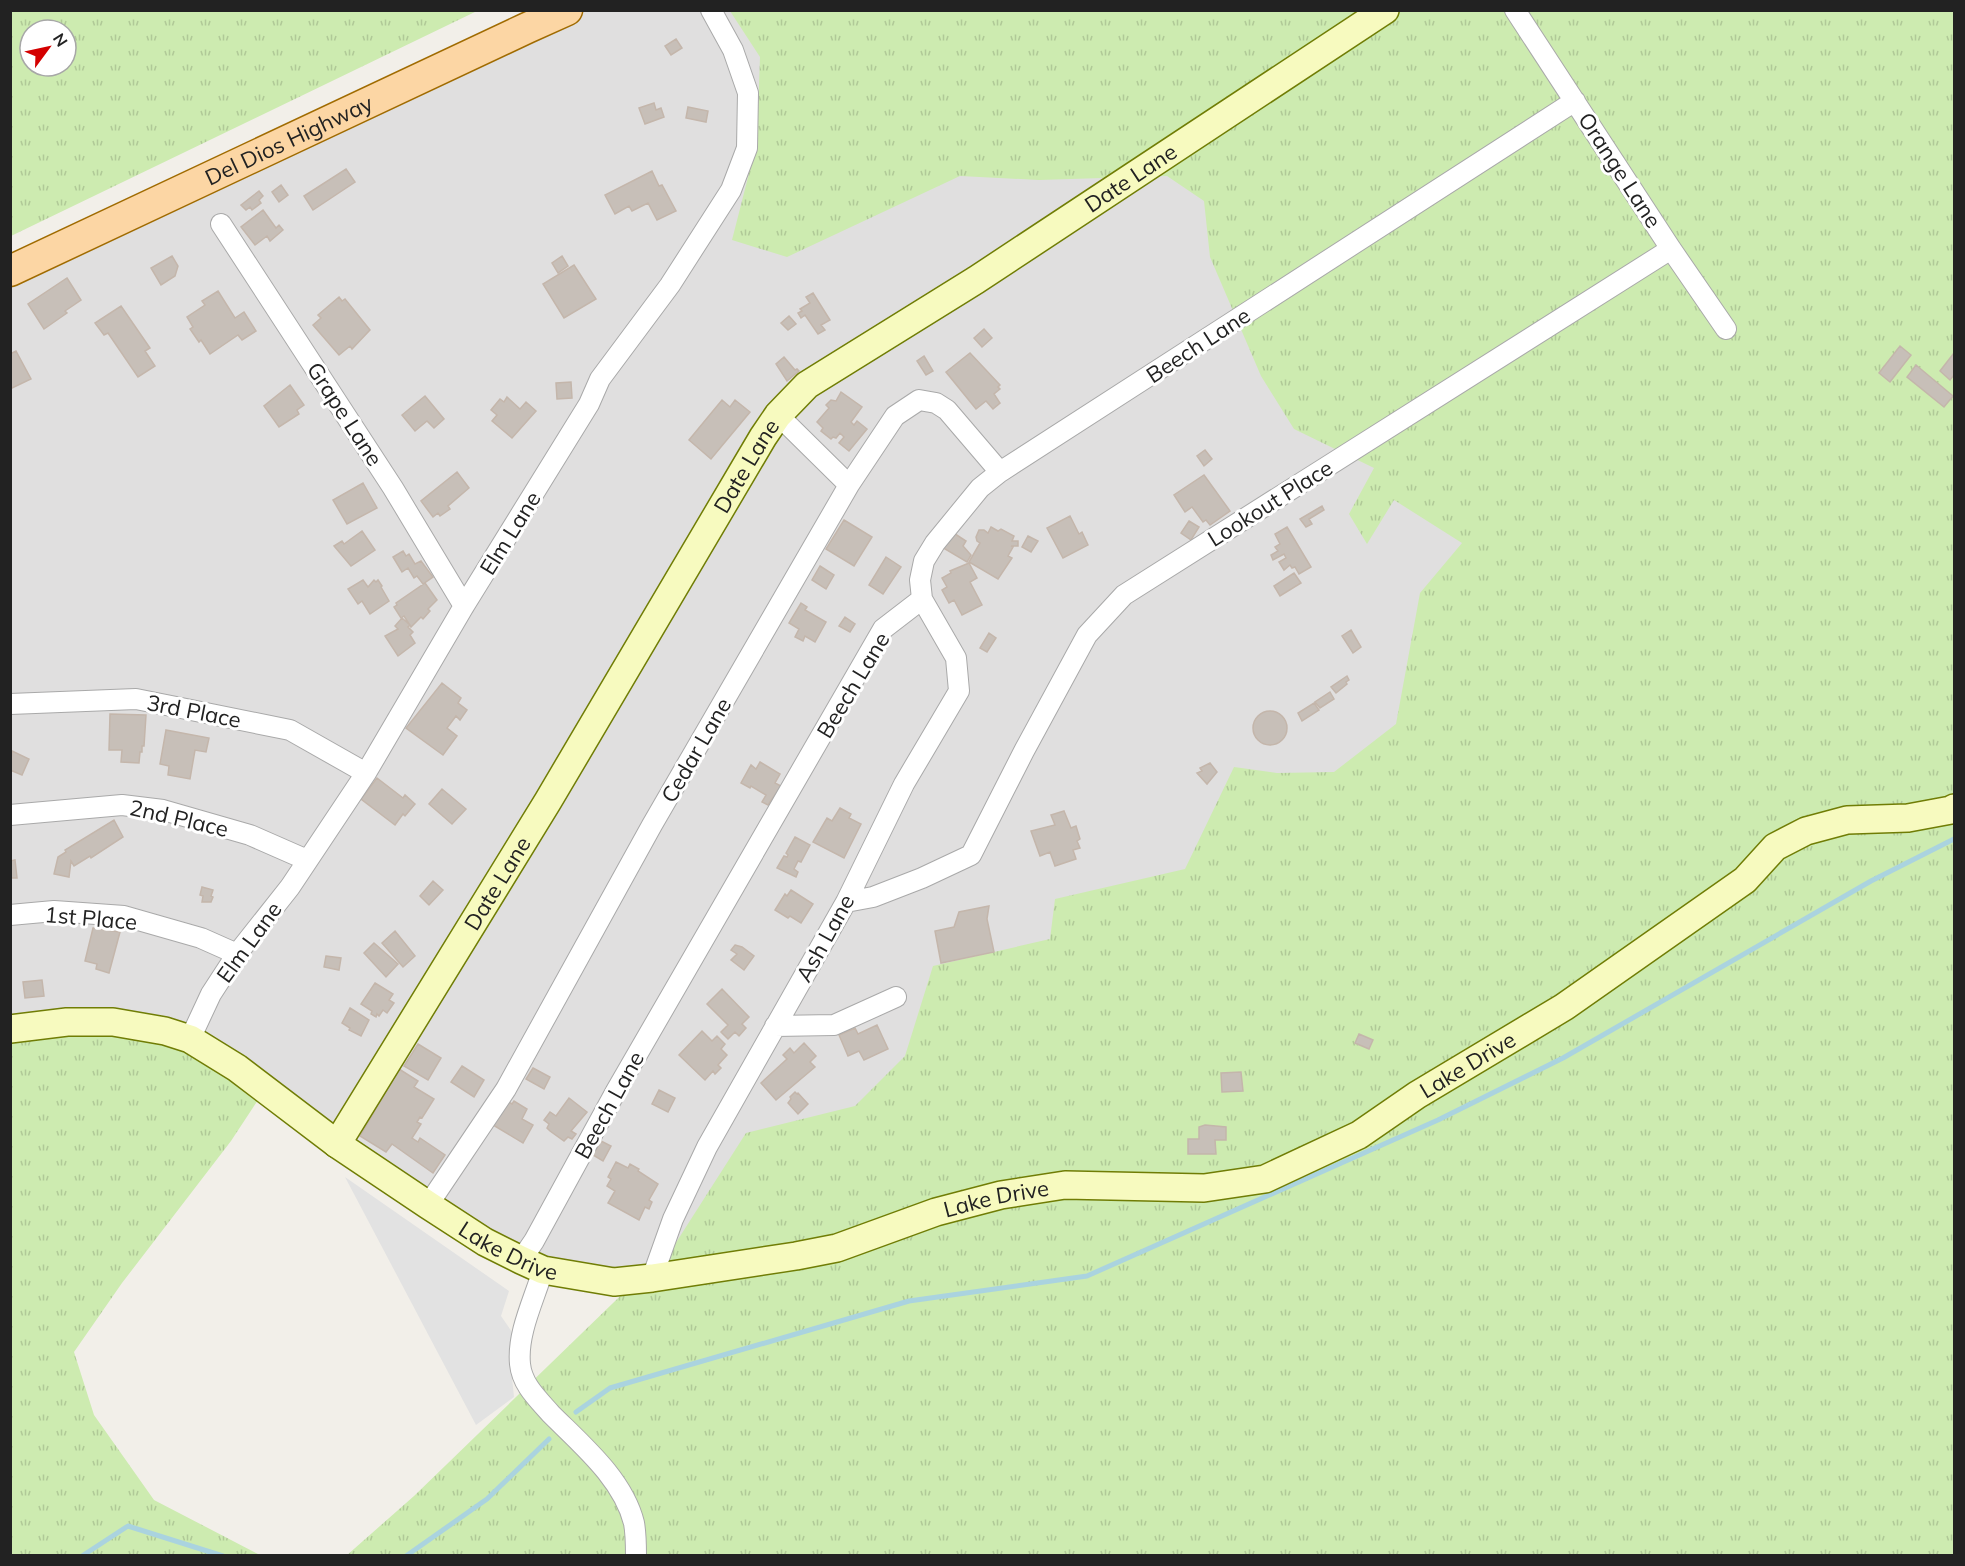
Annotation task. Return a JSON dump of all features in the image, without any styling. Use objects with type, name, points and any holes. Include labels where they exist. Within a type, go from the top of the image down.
[{"type":"main road","name":"Del Dios Highway","points":[[10,271],[567,10]]},
{"type":"street","name":"Elm Lane","points":[[190,1039],[211,994],[237,954],[290,887],[366,773],[464,606],[590,404],[600,379],[670,285],[731,190],[747,148],[748,93],[733,50],[711,10]]},
{"type":"street","name":"Date Lane","points":[[337,1143],[542,811],[778,415],[807,385],[976,280],[1385,10]]},
{"type":"street","name":"Orange Lane","points":[[1515,10],[1725,329]]},
{"type":"street","name":"Beech Lane","points":[[636,1556],[634,1524],[628,1507],[616,1486],[604,1469],[532,1393],[522,1376],[520,1349],[526,1323],[534,1241],[616,1091],[884,629],[922,599],[920,580],[924,561],[935,543],[980,488],[1000,472],[1575,101]]},
{"type":"street","name":"Grape Lane","points":[[221,224],[393,488],[464,606]]},
{"type":"street","name":"Lookout Place","points":[[846,902],[873,897],[922,878],[971,855],[1024,751],[1088,635],[1124,595],[1671,249]]},
{"type":"street","name":"Cedar Lane","points":[[428,1206],[506,1089],[652,825],[849,485],[895,416],[919,400],[936,403],[947,410],[1000,472]]},
{"type":"street","points":[[778,415],[849,485]]},
{"type":"street","name":"Ash Lane","points":[[652,1278],[673,1218],[707,1147],[846,902],[904,784],[959,690],[956,658],[922,599]]},
{"type":"street","name":"3rd Place","points":[[10,704],[136,699],[290,730],[366,773]]},
{"type":"street","name":"2nd Place","points":[[10,815],[122,805],[163,810],[250,835],[307,860]]},
{"type":"street","name":"Lake Drive","points":[[10,1029],[67,1022],[113,1022],[165,1031],[190,1039],[237,1068],[337,1143],[485,1242],[532,1265],[614,1281],[652,1278],[837,1248],[936,1212],[1001,1195],[1065,1185],[1204,1188],[1265,1179],[1359,1135],[1417,1095],[1564,1007],[1745,880],[1775,847],[1806,831],[1847,820],[1908,818],[1954,808]]},
{"type":"street","name":"1st Place","points":[[10,915],[54,911],[124,916],[201,938],[237,954]]},
{"type":"street","points":[[775,1026],[834,1024],[896,997]]},
{"type":"shaded area","points":[[571,11],[1954,11],[1954,1555],[1329,1198],[580,1286],[229,1067],[11,1037],[10,271]]},
{"type":"shaded area","points":[[345,1177],[509,1291],[501,1316],[512,1332],[511,1368],[514,1397],[476,1425]]},
{"type":"green space","points":[[11,10],[477,11],[11,236]]},
{"type":"green space","points":[[730,11],[1954,11],[1954,1555],[346,1556],[414,1496],[677,1241],[746,1133],[855,1106],[905,1056],[933,966],[1050,939],[1055,899],[1185,869],[1234,767],[1277,773],[1334,772],[1396,724],[1420,593],[1462,543],[1394,500],[1367,544],[1349,514],[1374,468],[1294,429],[1261,376],[1210,257],[1204,201],[1167,176],[1039,180],[960,176],[787,257],[732,240],[757,142],[760,57]]},
{"type":"green space","points":[[10,1029],[165,1031],[258,1100],[231,1141],[122,1283],[74,1352],[94,1415],[154,1500],[260,1555],[11,1555]]},
{"type":"building","points":[[676,39],[682,48],[671,55],[665,46]]},
{"type":"building","points":[[654,103],[656,110],[661,108],[664,117],[645,124],[639,108]]},
{"type":"building","points":[[688,107],[708,111],[706,122],[686,118]]},
{"type":"building","points":[[346,169],[355,182],[313,210],[304,196]]},
{"type":"building","points":[[652,171],[676,211],[657,220],[648,203],[632,211],[629,206],[615,214],[605,195]]},
{"type":"building","points":[[281,185],[288,195],[279,202],[272,192]]},
{"type":"building","points":[[259,191],[263,196],[259,200],[261,203],[252,210],[250,207],[246,210],[241,205]]},
{"type":"building","points":[[263,210],[276,228],[279,225],[283,230],[270,241],[267,236],[255,245],[241,227]]},
{"type":"building","points":[[172,256],[178,266],[175,276],[161,285],[151,268]]},
{"type":"building","points":[[562,256],[568,266],[558,273],[552,263]]},
{"type":"building","points":[[574,265],[596,299],[564,318],[543,284]]},
{"type":"building","points":[[67,278],[81,300],[44,329],[28,304]]},
{"type":"building","points":[[218,291],[235,318],[244,312],[256,331],[242,340],[238,335],[210,354],[190,329],[193,327],[187,317],[205,305],[202,301]]},
{"type":"building","points":[[813,293],[830,320],[821,325],[825,330],[818,334],[805,315],[801,318],[798,313],[810,303],[806,297]]},
{"type":"building","points":[[339,297],[342,301],[345,299],[370,330],[352,349],[350,346],[339,355],[313,325],[321,318],[318,315]]},
{"type":"building","points":[[121,306],[150,348],[145,351],[155,366],[138,377],[108,333],[104,335],[95,323]]},
{"type":"building","points":[[789,316],[796,324],[788,330],[781,323]]},
{"type":"building","points":[[984,329],[992,338],[982,347],[974,338]]},
{"type":"building","points":[[1900,346],[1911,355],[1890,382],[1879,373]]},
{"type":"building","points":[[16,351],[31,379],[12,388],[10,385],[10,354]]},
{"type":"building","points":[[970,353],[1000,385],[998,387],[1000,389],[994,394],[1000,403],[993,409],[986,401],[976,409],[946,372]]},
{"type":"building","points":[[1954,353],[1954,375],[1950,380],[1940,371]]},
{"type":"building","points":[[924,356],[933,371],[926,375],[917,361]]},
{"type":"building","points":[[784,357],[795,370],[799,371],[787,381],[776,364]]},
{"type":"building","points":[[1916,365],[1953,396],[1944,407],[1907,377]]},
{"type":"building","points":[[571,382],[572,398],[557,399],[556,383]]},
{"type":"building","points":[[290,385],[304,405],[297,410],[299,414],[279,427],[264,406]]},
{"type":"building","points":[[841,392],[862,407],[851,422],[854,425],[857,421],[867,429],[849,451],[839,443],[844,437],[840,433],[836,438],[831,439],[821,431],[823,428],[817,422],[829,408],[826,405],[831,400],[836,401]]},
{"type":"building","points":[[425,396],[444,419],[434,428],[427,421],[415,431],[402,415]]},
{"type":"building","points":[[507,397],[520,409],[526,402],[536,411],[512,438],[492,421],[497,415],[491,410],[500,399],[504,402]]},
{"type":"building","points":[[722,400],[730,407],[735,400],[750,412],[711,459],[689,440]]},
{"type":"building","points":[[1205,450],[1212,459],[1204,466],[1197,456]]},
{"type":"building","points":[[457,472],[469,488],[448,506],[450,509],[440,516],[438,513],[433,517],[421,501]]},
{"type":"building","points":[[1204,475],[1230,511],[1210,525],[1206,520],[1203,522],[1192,507],[1185,512],[1174,495]]},
{"type":"building","points":[[363,483],[377,508],[347,524],[333,500]]},
{"type":"building","points":[[1322,506],[1324,510],[1309,519],[1312,524],[1306,527],[1300,519]]},
{"type":"building","points":[[1070,516],[1079,534],[1082,532],[1088,545],[1063,558],[1047,528]]},
{"type":"building","points":[[844,520],[872,537],[854,566],[826,549]]},
{"type":"building","points":[[1189,521],[1199,527],[1191,540],[1181,533]]},
{"type":"building","points":[[991,527],[998,531],[1001,529],[1014,536],[1012,541],[1018,541],[1018,546],[1011,546],[1013,547],[1008,556],[1012,558],[998,579],[969,562],[980,543],[976,537],[979,530],[988,533]]},
{"type":"building","points":[[1287,527],[1311,567],[1299,574],[1295,567],[1292,568],[1290,565],[1284,570],[1279,562],[1286,558],[1284,554],[1273,560],[1271,555],[1278,551],[1275,547],[1280,544],[1275,534]]},
{"type":"building","points":[[949,530],[966,541],[963,546],[971,555],[967,562],[940,546]]},
{"type":"building","points":[[362,531],[375,550],[351,566],[334,546],[342,541],[344,544]]},
{"type":"building","points":[[1028,536],[1038,541],[1031,552],[1022,547]]},
{"type":"building","points":[[403,551],[406,556],[409,554],[415,564],[421,561],[433,577],[423,584],[417,576],[414,578],[408,568],[402,572],[393,557]]},
{"type":"building","points":[[886,557],[901,567],[883,594],[869,585]]},
{"type":"building","points":[[969,563],[977,578],[970,582],[982,605],[962,615],[954,600],[949,603],[942,590],[947,587],[942,578],[951,573],[950,571]]},
{"type":"building","points":[[820,566],[834,575],[826,589],[812,580]]},
{"type":"building","points":[[1294,573],[1301,583],[1280,596],[1274,586]]},
{"type":"building","points":[[363,580],[368,587],[374,580],[376,582],[378,580],[389,601],[370,614],[362,601],[358,604],[348,589]]},
{"type":"building","points":[[425,583],[437,600],[428,609],[430,611],[423,619],[421,617],[411,627],[394,607],[396,603]]},
{"type":"building","points":[[801,603],[807,607],[805,610],[826,622],[815,642],[805,636],[803,641],[795,637],[799,629],[789,623]]},
{"type":"building","points":[[845,617],[855,624],[850,632],[839,626]]},
{"type":"building","points":[[402,618],[410,625],[408,627],[413,632],[410,635],[415,643],[398,656],[385,636],[398,629],[395,626]]},
{"type":"building","points":[[1351,630],[1361,647],[1353,653],[1342,636]]},
{"type":"building","points":[[989,633],[996,638],[987,652],[980,648]]},
{"type":"building","points":[[1347,676],[1349,680],[1347,684],[1336,693],[1331,687]]},
{"type":"building","points":[[442,683],[461,698],[458,703],[467,710],[460,720],[456,716],[447,728],[457,736],[443,755],[406,728]]},
{"type":"building","points":[[1330,692],[1334,699],[1320,708],[1315,702]]},
{"type":"building","points":[[1314,703],[1319,710],[1302,721],[1298,713]]},
{"type":"building","points":[[1270,711],[1282,716],[1287,728],[1282,740],[1270,745],[1258,740],[1253,728],[1258,716]]},
{"type":"building","points":[[110,714],[146,715],[144,746],[140,752],[139,763],[121,762],[122,750],[109,750]]},
{"type":"building","points":[[166,730],[209,738],[206,752],[195,750],[190,779],[168,775],[169,766],[160,764]]},
{"type":"building","points":[[12,751],[29,759],[22,775],[10,770]]},
{"type":"building","points":[[760,762],[780,774],[775,783],[781,786],[768,805],[762,802],[766,795],[741,783],[751,765],[756,769]]},
{"type":"building","points":[[1210,763],[1217,772],[1207,784],[1197,773],[1202,771],[1200,768]]},
{"type":"building","points":[[377,778],[403,798],[405,795],[415,804],[395,825],[361,799]]},
{"type":"building","points":[[442,789],[466,809],[452,824],[429,804]]},
{"type":"building","points":[[840,808],[851,814],[849,818],[861,824],[844,858],[813,842],[827,818],[832,821]]},
{"type":"building","points":[[1064,811],[1071,828],[1076,826],[1080,848],[1073,850],[1076,859],[1055,866],[1050,852],[1040,856],[1031,831],[1055,825],[1051,815]]},
{"type":"building","points":[[114,820],[123,837],[74,866],[71,861],[69,877],[54,874],[58,857],[66,852],[65,850]]},
{"type":"building","points":[[795,837],[810,845],[801,862],[798,861],[794,869],[798,872],[796,877],[777,868],[784,856],[787,857],[786,853]]},
{"type":"building","points":[[15,860],[17,878],[10,878],[10,861]]},
{"type":"building","points":[[433,881],[443,890],[429,905],[420,896]]},
{"type":"building","points":[[202,887],[213,890],[211,902],[202,902],[203,896],[200,895]]},
{"type":"building","points":[[791,890],[813,904],[801,923],[775,910],[785,894],[787,896]]},
{"type":"building","points":[[989,906],[987,919],[994,952],[941,963],[935,931],[954,927],[959,912]]},
{"type":"building","points":[[93,928],[120,932],[109,973],[96,969],[97,964],[85,961]]},
{"type":"building","points":[[395,931],[415,956],[403,967],[382,943]]},
{"type":"building","points":[[374,943],[398,964],[386,977],[364,953]]},
{"type":"building","points":[[735,945],[754,956],[744,970],[731,960],[737,954],[731,950]]},
{"type":"building","points":[[326,956],[341,958],[339,970],[324,967]]},
{"type":"building","points":[[42,980],[44,996],[25,998],[23,982]]},
{"type":"building","points":[[375,983],[393,994],[389,1000],[394,1003],[387,1013],[383,1010],[376,1017],[371,1014],[372,1011],[361,1004]]},
{"type":"building","points":[[722,989],[749,1017],[742,1024],[746,1028],[739,1036],[735,1032],[728,1039],[721,1032],[728,1025],[707,1004]]},
{"type":"building","points":[[350,1008],[369,1020],[361,1036],[349,1030],[350,1028],[342,1023]]},
{"type":"building","points":[[877,1025],[888,1049],[864,1060],[859,1051],[848,1056],[839,1035],[855,1028],[858,1034]]},
{"type":"building","points":[[702,1031],[712,1041],[717,1036],[725,1044],[721,1049],[727,1055],[718,1065],[721,1068],[715,1074],[713,1071],[705,1080],[679,1055]]},
{"type":"building","points":[[1359,1034],[1373,1040],[1369,1049],[1355,1043]]},
{"type":"building","points":[[804,1043],[816,1056],[810,1062],[815,1067],[776,1100],[761,1083],[787,1059],[783,1055],[790,1048],[794,1053]]},
{"type":"building","points":[[418,1044],[441,1058],[428,1080],[404,1066]]},
{"type":"building","points":[[462,1066],[484,1080],[474,1097],[451,1082]]},
{"type":"building","points":[[533,1068],[550,1077],[544,1089],[526,1079]]},
{"type":"building","points":[[399,1069],[418,1081],[414,1087],[434,1099],[417,1122],[421,1124],[412,1138],[418,1142],[420,1138],[445,1155],[433,1173],[392,1144],[386,1152],[360,1136]]},
{"type":"building","points":[[1241,1072],[1243,1091],[1222,1092],[1221,1073]]},
{"type":"building","points":[[659,1090],[675,1098],[668,1112],[652,1104]]},
{"type":"building","points":[[795,1092],[808,1104],[798,1114],[788,1103]]},
{"type":"building","points":[[569,1098],[587,1112],[571,1131],[576,1134],[572,1139],[568,1137],[564,1141],[547,1128],[549,1124],[544,1120],[550,1112],[556,1116]]},
{"type":"building","points":[[507,1101],[512,1104],[514,1101],[527,1109],[522,1119],[533,1125],[523,1143],[493,1125]]},
{"type":"building","points":[[1205,1125],[1226,1127],[1226,1140],[1215,1140],[1216,1154],[1188,1154],[1188,1139],[1199,1139],[1199,1127]]},
{"type":"building","points":[[601,1141],[611,1146],[603,1161],[593,1155]]},
{"type":"building","points":[[616,1162],[628,1168],[630,1164],[658,1184],[649,1200],[652,1202],[649,1209],[645,1207],[639,1220],[608,1203],[615,1191],[607,1186],[611,1179],[608,1177]]},
{"type":"waterway","points":[[576,1412],[610,1388],[909,1301],[1087,1276],[1438,1120],[1563,1058],[1871,881],[1954,839]]},
{"type":"waterway","points":[[406,1556],[487,1499],[549,1439]]},
{"type":"waterway","points":[[82,1556],[128,1526],[223,1556]]}]
